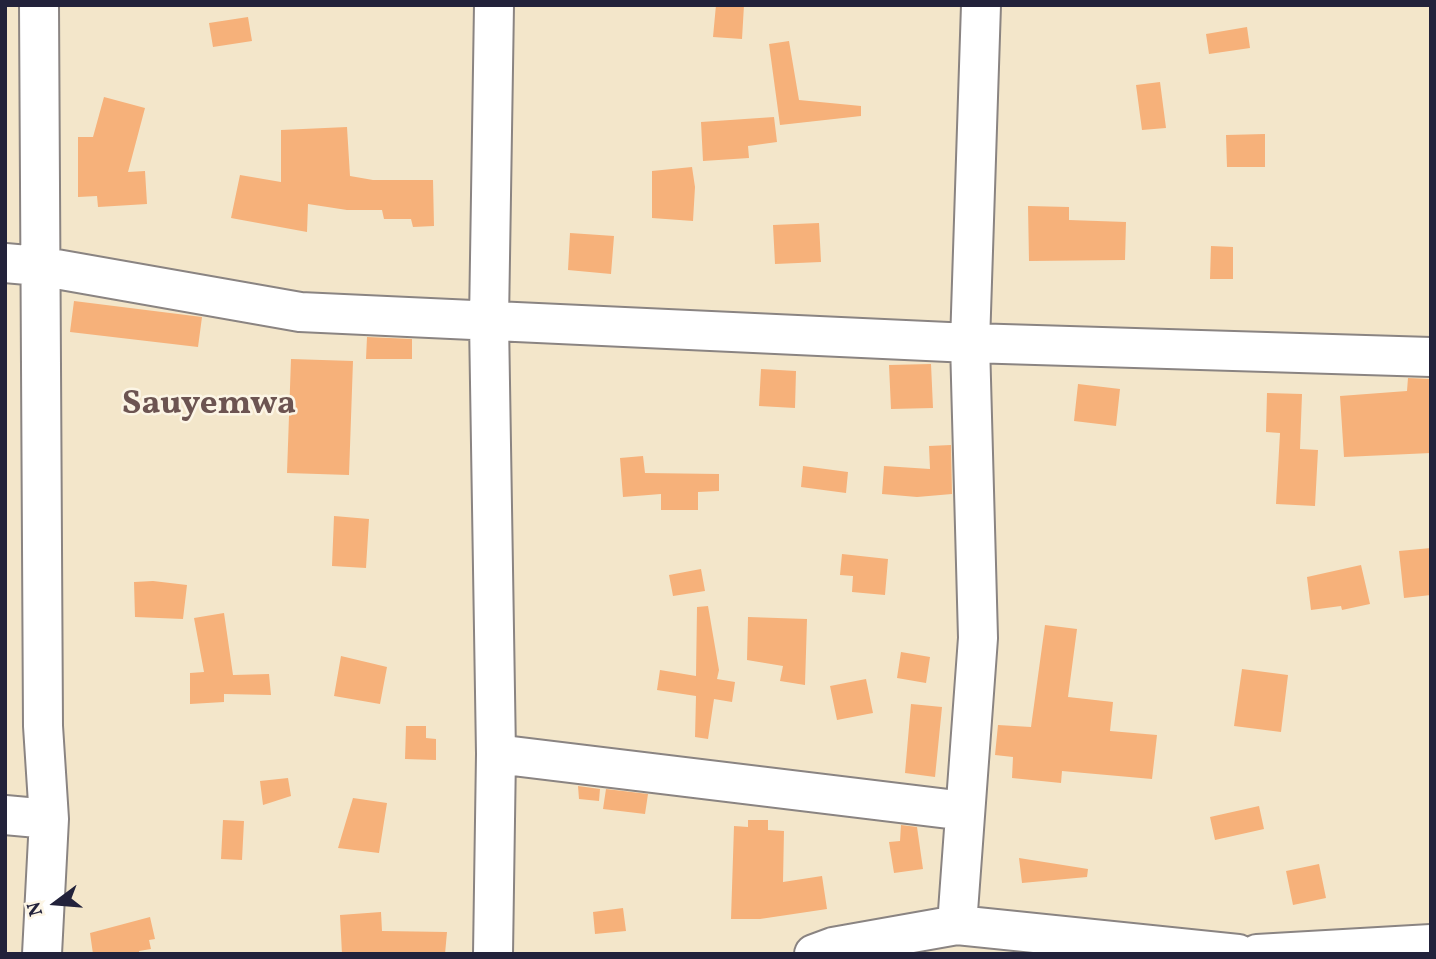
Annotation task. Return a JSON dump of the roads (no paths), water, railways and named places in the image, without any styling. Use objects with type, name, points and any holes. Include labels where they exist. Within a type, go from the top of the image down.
[{"type":"street","points":[[39,5],[22,264],[49,819],[42,954]]},
{"type":"street","points":[[493,954],[496,754],[489,321],[494,5]]},
{"type":"street","points":[[957,925],[978,638],[970,343],[981,5]]},
{"type":"street","points":[[22,264],[300,312],[970,343],[1431,357]]},
{"type":"street","points":[[496,754],[965,811]]},
{"type":"street","points":[[5,815],[49,819]]},
{"type":"street","points":[[814,954],[833,947],[957,925],[1238,954]]},
{"type":"street","points":[[1257,954],[1431,944]]},
{"type":"district","name":"Sauyemwa","points":[[209,407]]}]
